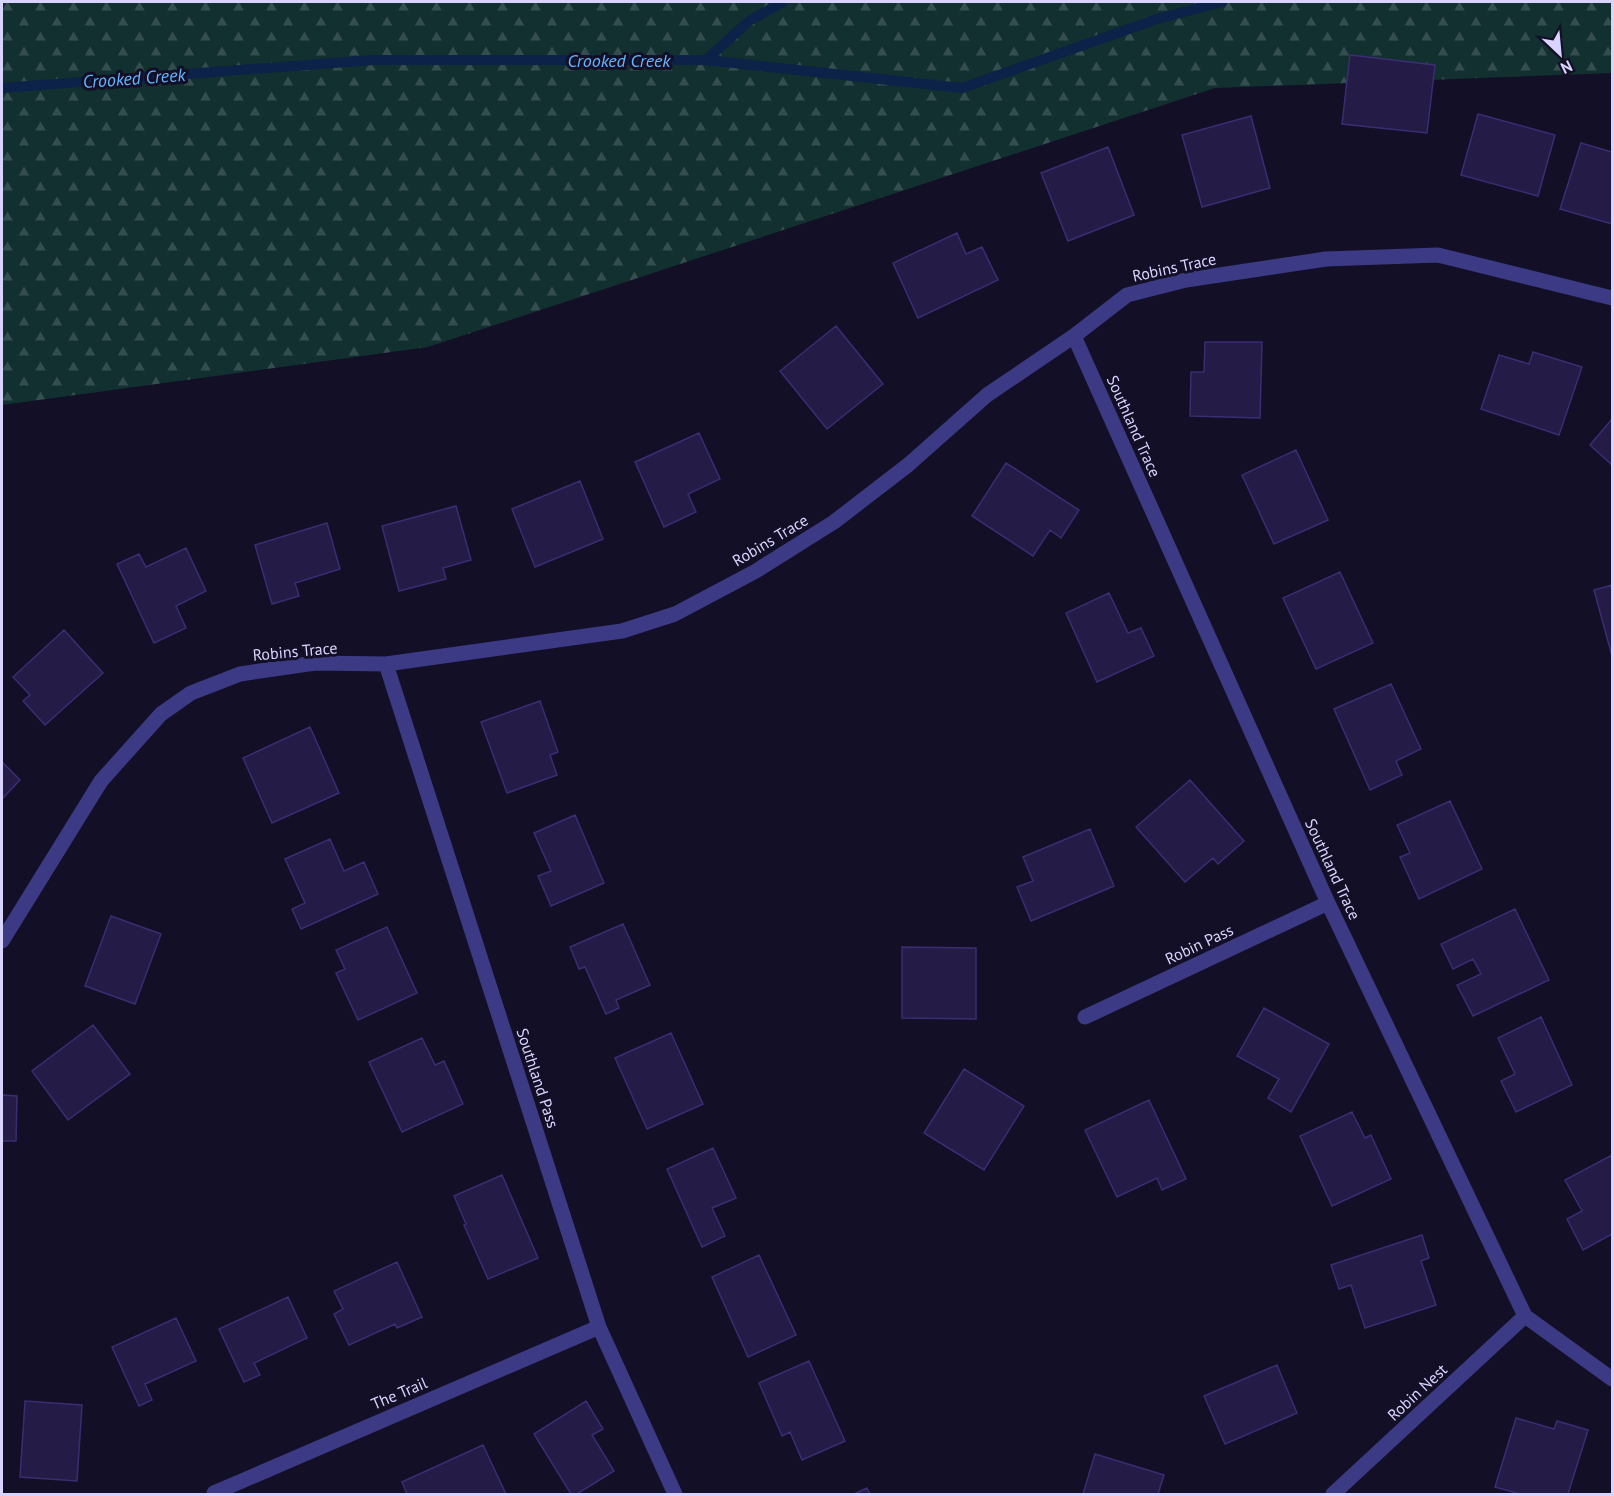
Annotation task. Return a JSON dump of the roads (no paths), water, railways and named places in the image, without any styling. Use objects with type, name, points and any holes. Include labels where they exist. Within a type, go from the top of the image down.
[{"type":"street","name":"Robins Trace","points":[[2,941],[101,781],[161,714],[191,693],[240,674],[315,663],[386,664],[622,631],[675,614],[756,571],[834,522],[908,465],[987,395],[1074,336],[1128,295],[1185,280],[1326,260],[1438,255],[1612,298]]},
{"type":"street","name":"Southland Trace","points":[[1074,336],[1328,903],[1525,1316],[1612,1379]]},
{"type":"street","name":"Southland Pass","points":[[386,664],[599,1327],[675,1494]]},
{"type":"street","name":"Robin Pass","points":[[1085,1017],[1328,903]]},
{"type":"street","name":"Robin Nest","points":[[1333,1494],[1525,1316]]},
{"type":"street","name":"The Trail","points":[[214,1493],[599,1327]]},
{"type":"waterway","points":[[706,60],[749,21],[783,2]]},
{"type":"waterway","name":"Crooked Creek","points":[[2,88],[373,60],[706,60],[962,88],[1157,19],[1222,2]]}]
